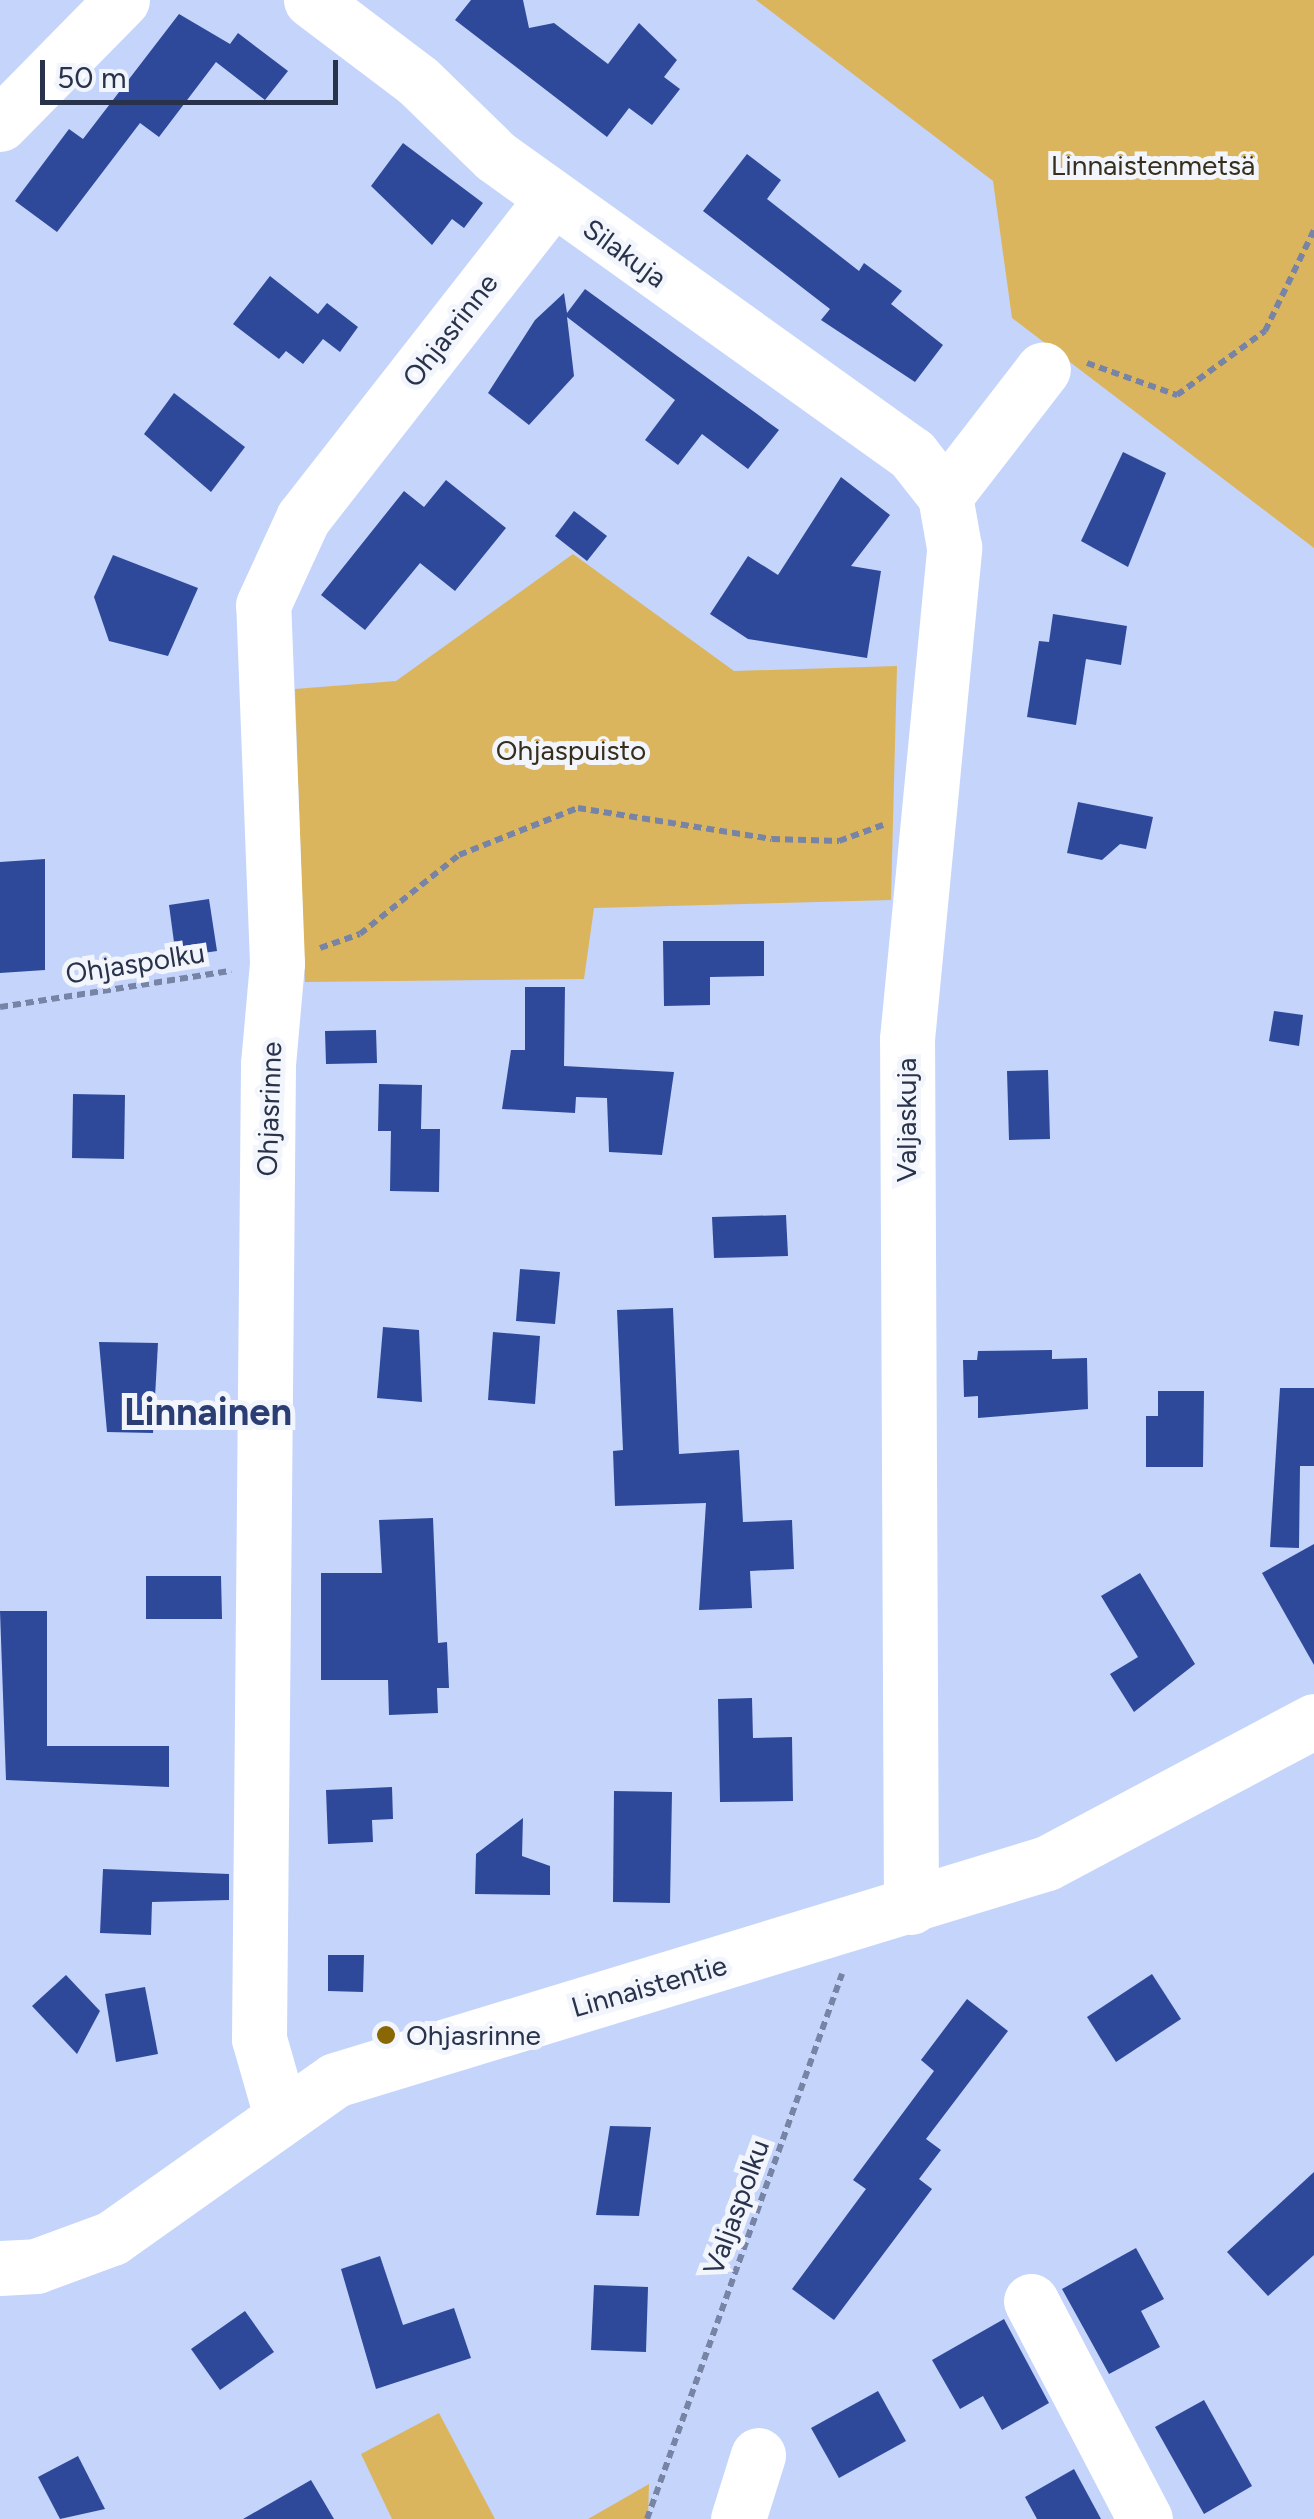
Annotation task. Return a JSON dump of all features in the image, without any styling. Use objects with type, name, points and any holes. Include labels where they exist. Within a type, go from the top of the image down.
[{"type":"street","points":[[0,124],[122,0]]},
{"type":"street","name":"Silakuja","points":[[311,0],[552,200],[912,454],[945,496]]},
{"type":"street","name":"Ohjasrinne","points":[[280,2112],[259,2039],[268,1064],[277,963],[260,660],[275,568],[303,518],[552,200]]},
{"type":"street","points":[[945,496],[1043,369]]},
{"type":"street","name":"Valjaskuja","points":[[911,1907],[907,1039],[954,547],[945,496]]},
{"type":"street","name":"Linnaistentie","points":[[0,2268],[36,2266],[112,2238],[280,2112],[382,2064],[911,1907],[1118,1832],[1314,1720]]},
{"type":"street","points":[[1031,2301],[1145,2519]]},
{"type":"street","points":[[738,2519],[758,2455]]},
{"type":"path","points":[[1043,369],[1098,361],[1177,395],[1266,331],[1314,230]]},
{"type":"path","name":"Ohjaspolku","points":[[0,1007],[277,963],[360,934],[459,855],[578,808],[839,841],[929,809]]},
{"type":"path","name":"Valjaspolku","points":[[647,2519],[850,1954]]},
{"type":"green space","name":"Linnaistenmetsä","points":[[756,0],[1314,0],[1314,548],[1012,318],[993,181]]},
{"type":"green space","name":"Ohjaspuisto","points":[[573,554],[734,671],[897,666],[891,900],[594,908],[584,979],[305,982],[295,689],[396,681]]},
{"type":"green space","points":[[439,2413],[495,2519],[392,2519],[361,2454]]},
{"type":"green space","points":[[649,2484],[648,2519],[588,2519]]},
{"type":"building","points":[[471,0],[523,0],[529,28],[554,23],[608,64],[639,23],[677,60],[664,77],[680,89],[652,125],[629,108],[607,137],[455,20]]},
{"type":"building","points":[[179,14],[230,44],[238,33],[288,71],[265,100],[216,62],[159,137],[140,123],[57,232],[15,201],[69,129],[83,139]]},
{"type":"building","points":[[403,143],[483,203],[464,228],[452,219],[432,245],[371,186]]},
{"type":"building","points":[[747,154],[781,180],[767,199],[859,271],[864,263],[902,291],[891,304],[943,345],[915,382],[821,320],[830,309],[703,211]]},
{"type":"building","points":[[270,276],[318,314],[327,303],[358,327],[340,352],[323,339],[303,364],[286,351],[279,359],[233,324]]},
{"type":"building","points":[[585,289],[779,430],[748,469],[702,434],[678,465],[645,440],[675,400],[567,317],[574,376],[529,425],[488,393],[535,320],[564,293],[567,313]]},
{"type":"building","points":[[174,393],[245,447],[211,492],[144,434]]},
{"type":"building","points":[[1123,452],[1166,473],[1128,567],[1081,541]]},
{"type":"building","points":[[841,477],[890,515],[851,566],[881,571],[867,658],[748,639],[710,614],[748,556],[778,575]]},
{"type":"building","points":[[446,480],[506,528],[455,591],[420,563],[365,630],[321,595],[404,491],[424,507]]},
{"type":"building","points":[[574,511],[607,536],[587,561],[555,536]]},
{"type":"building","points":[[113,555],[198,588],[168,656],[109,641],[94,597]]},
{"type":"building","points":[[1053,614],[1127,626],[1121,665],[1086,659],[1076,725],[1027,717],[1039,641],[1049,642]]},
{"type":"building","points":[[1078,802],[1153,817],[1146,849],[1120,844],[1102,860],[1067,853]]},
{"type":"building","points":[[45,859],[45,970],[0,973],[0,862]]},
{"type":"building","points":[[209,899],[217,951],[176,957],[169,905]]},
{"type":"building","points":[[663,941],[764,941],[764,976],[710,977],[710,1005],[664,1006]]},
{"type":"building","points":[[525,987],[565,987],[564,1066],[674,1072],[662,1155],[609,1152],[607,1098],[576,1097],[575,1113],[502,1109],[511,1050],[525,1050]]},
{"type":"building","points":[[1274,1011],[1303,1015],[1299,1046],[1269,1041]]},
{"type":"building","points":[[376,1030],[377,1063],[326,1064],[325,1031]]},
{"type":"building","points":[[1048,1070],[1050,1139],[1009,1140],[1007,1071]]},
{"type":"building","points":[[379,1084],[422,1085],[421,1129],[440,1129],[439,1192],[390,1191],[391,1131],[378,1131]]},
{"type":"building","points":[[73,1094],[125,1095],[124,1159],[72,1158]]},
{"type":"building","points":[[786,1215],[788,1256],[714,1258],[712,1217]]},
{"type":"building","points":[[520,1269],[560,1272],[555,1324],[516,1321]]},
{"type":"building","points":[[673,1308],[679,1454],[739,1450],[743,1522],[792,1520],[794,1569],[750,1571],[752,1608],[699,1610],[706,1503],[615,1506],[613,1451],[623,1450],[617,1310]]},
{"type":"building","points":[[383,1327],[419,1330],[422,1402],[377,1398]]},
{"type":"building","points":[[493,1332],[540,1336],[535,1404],[488,1400]]},
{"type":"building","points":[[99,1342],[158,1343],[153,1433],[107,1432]]},
{"type":"building","points":[[1052,1350],[1052,1359],[1087,1358],[1088,1409],[978,1418],[978,1396],[964,1397],[963,1360],[977,1360],[978,1351]]},
{"type":"building","points":[[1280,1388],[1314,1388],[1314,1466],[1300,1466],[1299,1548],[1270,1547]]},
{"type":"building","points":[[1158,1391],[1204,1391],[1203,1467],[1146,1467],[1146,1416],[1158,1416]]},
{"type":"building","points":[[433,1518],[438,1643],[447,1642],[449,1688],[437,1688],[438,1713],[389,1715],[388,1680],[321,1680],[321,1573],[382,1573],[379,1520]]},
{"type":"building","points":[[1314,1544],[1314,1665],[1262,1573]]},
{"type":"building","points":[[1140,1573],[1195,1664],[1134,1712],[1110,1674],[1138,1657],[1101,1596]]},
{"type":"building","points":[[146,1576],[221,1576],[222,1619],[146,1619]]},
{"type":"building","points":[[0,1611],[47,1611],[47,1746],[169,1746],[169,1787],[6,1780]]},
{"type":"building","points":[[752,1698],[753,1738],[792,1737],[793,1801],[720,1802],[718,1699]]},
{"type":"building","points":[[392,1787],[393,1819],[372,1820],[373,1842],[328,1844],[326,1790]]},
{"type":"building","points":[[614,1791],[672,1792],[670,1903],[613,1902]]},
{"type":"building","points":[[523,1818],[522,1856],[550,1866],[550,1895],[475,1894],[476,1854]]},
{"type":"building","points":[[103,1869],[229,1874],[229,1900],[152,1902],[151,1935],[100,1933]]},
{"type":"building","points":[[328,1955],[364,1955],[363,1992],[328,1991]]},
{"type":"building","points":[[1152,1974],[1181,2019],[1116,2062],[1087,2017]]},
{"type":"building","points":[[66,1975],[100,2011],[77,2054],[32,2006]]},
{"type":"building","points":[[145,1987],[158,2054],[116,2062],[105,1994]]},
{"type":"building","points":[[967,1999],[1008,2031],[926,2139],[941,2150],[919,2179],[932,2189],[834,2320],[792,2289],[866,2189],[853,2180],[934,2071],[921,2060]]},
{"type":"building","points":[[610,2126],[651,2127],[639,2216],[596,2215]]},
{"type":"building","points":[[1314,2172],[1314,2255],[1268,2296],[1227,2252]]},
{"type":"building","points":[[1136,2248],[1164,2299],[1141,2311],[1160,2347],[1109,2374],[1062,2289]]},
{"type":"building","points":[[380,2256],[403,2325],[454,2308],[471,2358],[376,2389],[341,2269]]},
{"type":"building","points":[[594,2285],[648,2287],[646,2352],[591,2350]]},
{"type":"building","points":[[245,2311],[274,2352],[220,2390],[191,2349]]},
{"type":"building","points":[[1004,2319],[1049,2403],[1002,2430],[983,2396],[960,2409],[932,2360]]},
{"type":"building","points":[[878,2391],[906,2441],[839,2478],[811,2428]]},
{"type":"building","points":[[1204,2400],[1252,2486],[1204,2514],[1155,2427]]},
{"type":"building","points":[[78,2456],[105,2509],[60,2519],[38,2477]]},
{"type":"building","points":[[1074,2469],[1101,2519],[1037,2519],[1025,2497]]},
{"type":"building","points":[[311,2480],[334,2519],[243,2519]]},
{"type":"place","name":"Ohjasrinne","points":[[386,2035]]},
{"type":"district","name":"Linnainen","points":[[208,1413]]}]
